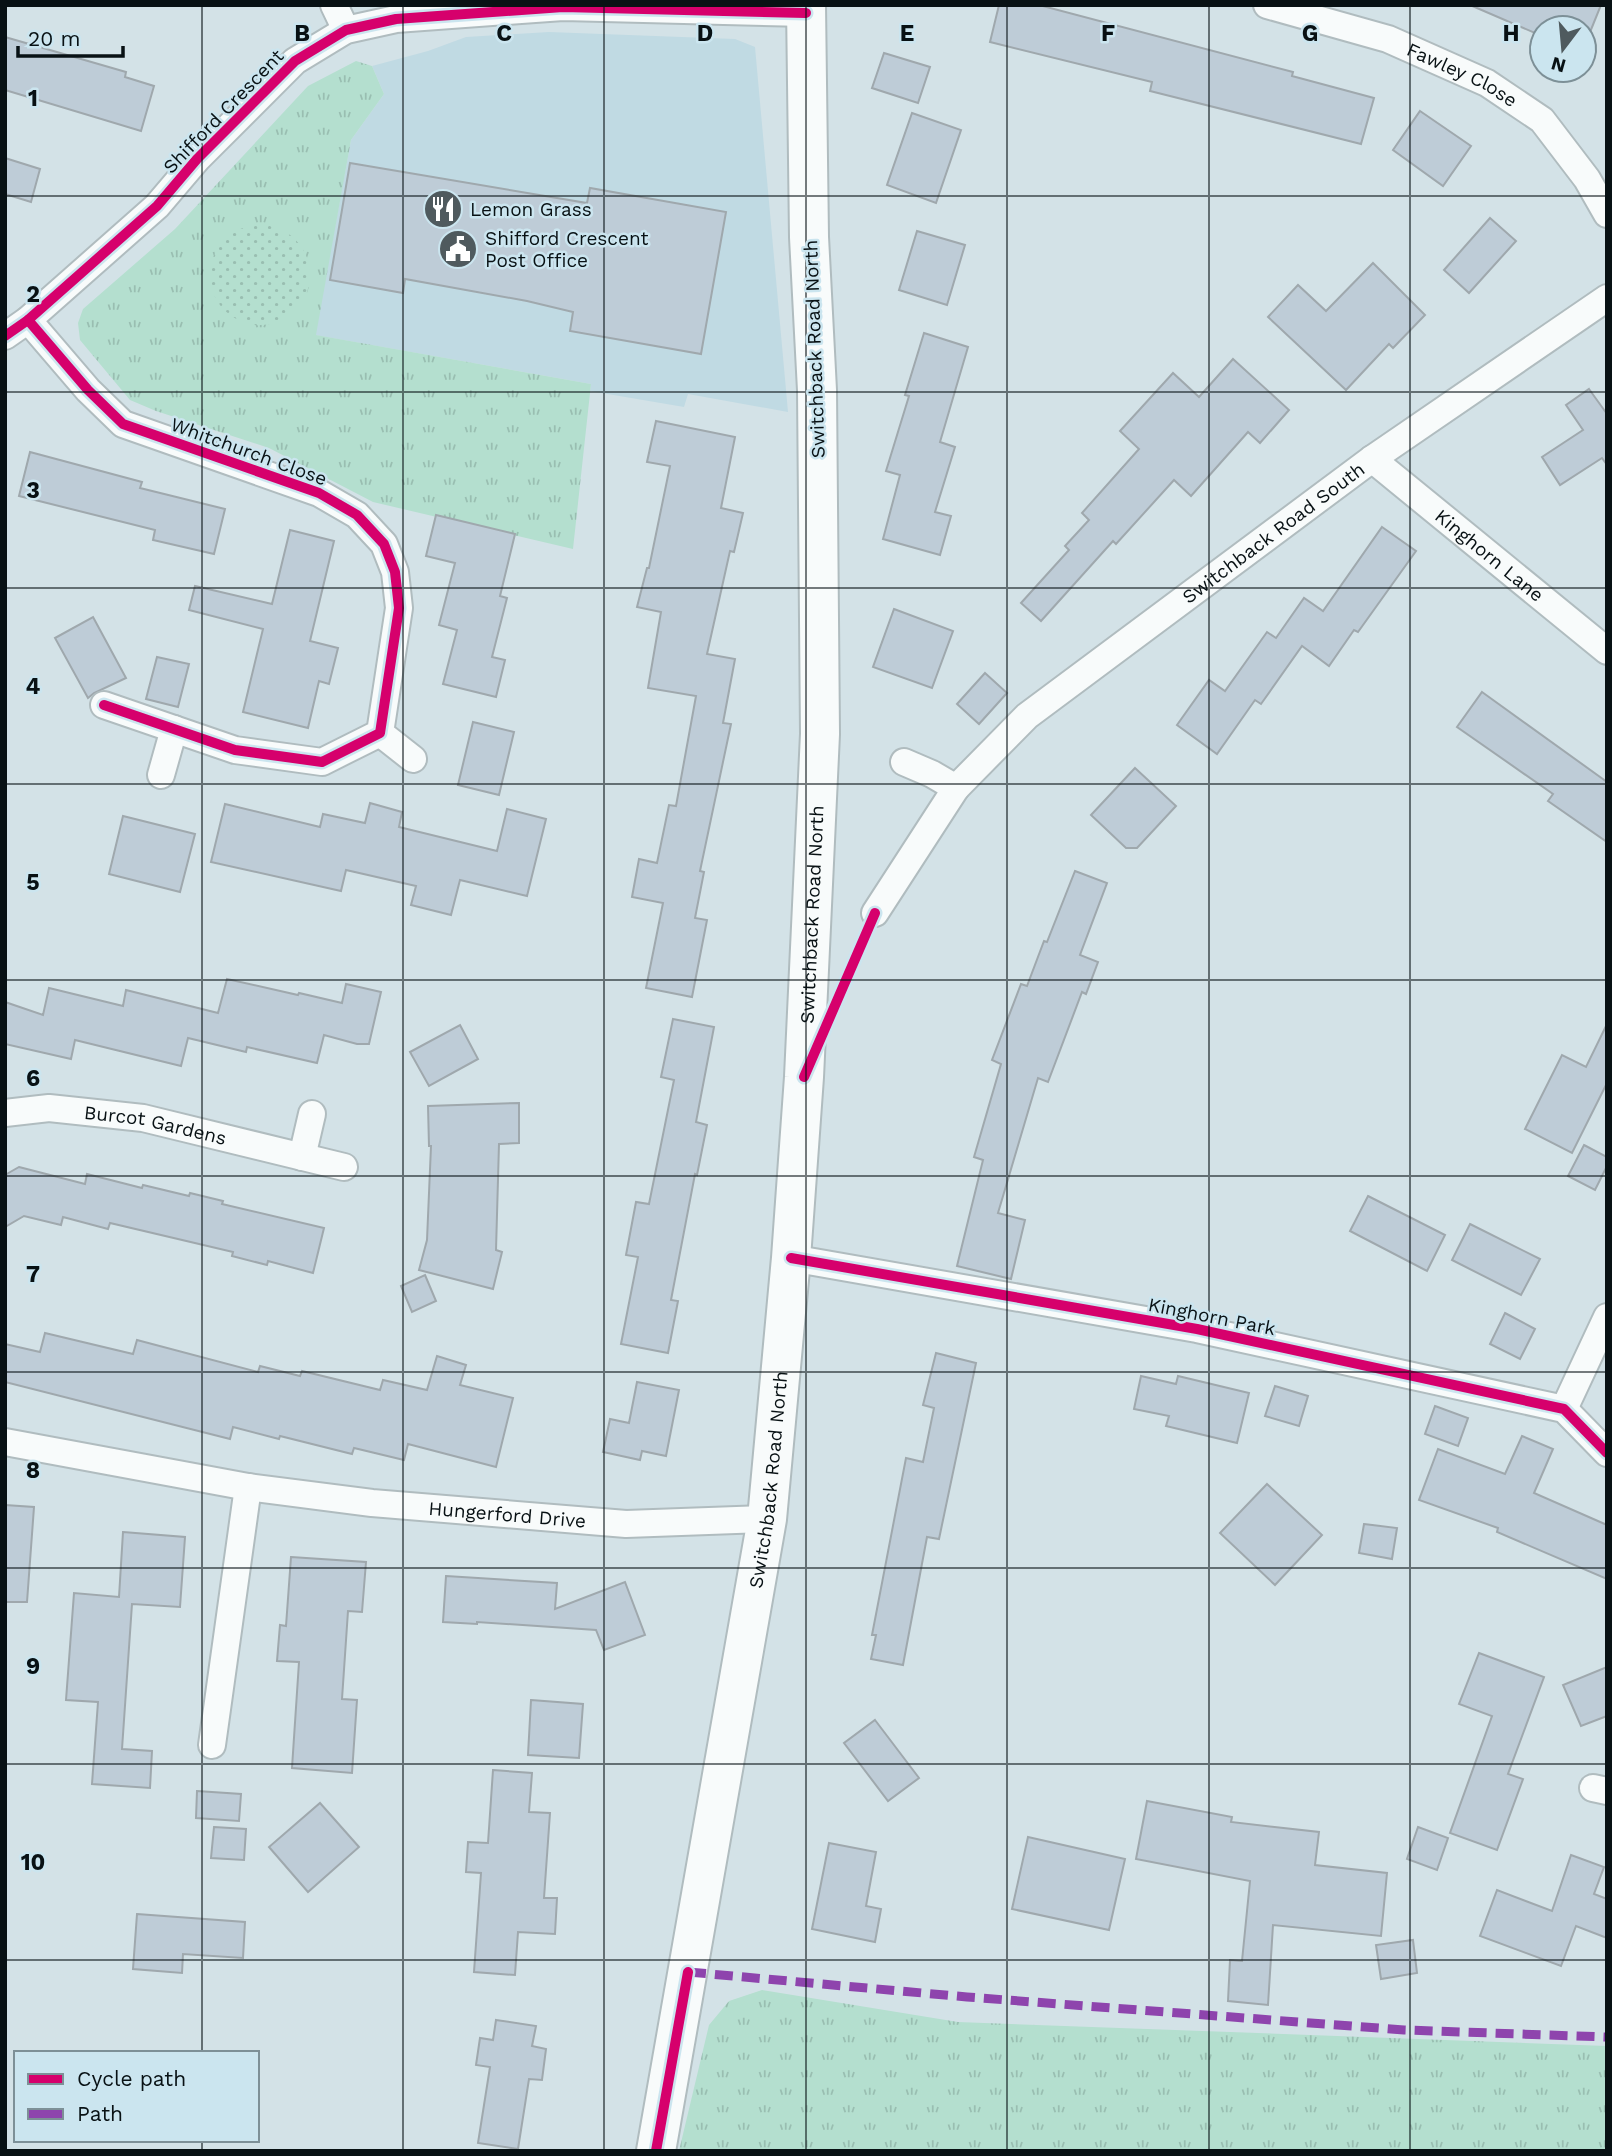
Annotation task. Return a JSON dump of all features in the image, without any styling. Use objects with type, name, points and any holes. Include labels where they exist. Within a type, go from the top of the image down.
[{"type":"main road","name":"Switchback Road North","points":[[656,2151],[767,1519],[791,1258],[804,1077],[820,734],[817,390],[810,237],[806,9]]},
{"type":"street","points":[[334,5],[346,30]]},
{"type":"street","name":"Fawley Close","points":[[1267,5],[1388,39],[1487,83],[1542,120],[1587,179],[1607,214]]},
{"type":"street","name":"Shifford Crescent","points":[[5,336],[28,320],[157,206],[197,159],[295,61],[346,30],[396,19],[563,6],[806,9]]},
{"type":"street","name":"Switchback Road South","points":[[875,913],[956,788],[1027,716],[1371,458],[1607,298]]},
{"type":"street","name":"Whitchurch Close","points":[[28,320],[88,390],[123,424],[319,493],[357,516],[384,544],[395,572],[399,608],[380,733]]},
{"type":"street","name":"Kinghorn Lane","points":[[1371,458],[1607,652]]},
{"type":"street","points":[[104,705],[235,750],[322,762],[380,733],[413,759]]},
{"type":"street","points":[[161,775],[174,729]]},
{"type":"street","points":[[904,762],[956,788]]},
{"type":"street","name":"Burcot Gardens","points":[[5,1113],[48,1108],[143,1118],[344,1167]]},
{"type":"street","points":[[302,1157],[312,1114]]},
{"type":"street","name":"Kinghorn Park","points":[[791,1258],[1197,1329],[1564,1409]]},
{"type":"street","points":[[1607,1317],[1564,1409],[1607,1452]]},
{"type":"street","name":"Hungerford Drive","points":[[5,1442],[248,1487],[372,1503],[626,1524],[767,1519]]},
{"type":"street","points":[[212,1745],[248,1487]]},
{"type":"shaded area","points":[[549,32],[735,39],[755,47],[788,412],[688,394],[684,407],[590,391],[591,384],[315,335],[351,140],[384,94],[372,66],[428,51],[466,37]]},
{"type":"green space","points":[[356,61],[372,66],[384,94],[351,140],[316,335],[591,384],[573,549],[373,502],[269,448],[130,400],[80,340],[78,323],[83,309],[175,229],[308,86]]},
{"type":"green space","points":[[260,225],[288,233],[302,247],[310,275],[302,303],[288,317],[260,325],[232,317],[218,303],[210,275],[218,247],[232,233]]},
{"type":"green space","points":[[762,1990],[958,2022],[1607,2046],[1607,2151],[679,2151],[709,2025],[729,2001]]},
{"type":"building","points":[[999,5],[1039,5],[1293,72],[1292,76],[1374,98],[1361,144],[1150,91],[1152,82],[990,42]]},
{"type":"building","points":[[1470,5],[1601,5],[1597,14],[1528,14],[1528,30]]},
{"type":"building","points":[[5,37],[126,72],[125,77],[154,86],[141,131],[5,90]]},
{"type":"building","points":[[884,53],[930,67],[918,103],[872,88]]},
{"type":"building","points":[[1420,111],[1471,146],[1443,186],[1393,150]]},
{"type":"building","points":[[912,113],[961,130],[936,203],[887,185]]},
{"type":"building","points":[[5,158],[40,169],[31,202],[5,194]]},
{"type":"building","points":[[350,163],[587,203],[590,188],[726,212],[701,354],[570,331],[573,312],[527,301],[405,279],[403,293],[330,280]]},
{"type":"building","points":[[1490,218],[1516,241],[1469,293],[1444,270]]},
{"type":"building","points":[[917,231],[965,245],[947,305],[899,290]]},
{"type":"building","points":[[1373,263],[1425,315],[1393,348],[1389,344],[1346,390],[1268,317],[1298,285],[1326,311]]},
{"type":"building","points":[[924,333],[968,347],[940,442],[955,447],[935,512],[951,516],[940,555],[883,539],[900,475],[886,471],[909,396],[905,395]]},
{"type":"building","points":[[1233,359],[1289,410],[1260,443],[1248,432],[1191,496],[1174,480],[1116,544],[1113,541],[1041,621],[1021,603],[1069,550],[1065,546],[1089,520],[1082,513],[1139,449],[1120,431],[1173,373],[1199,397]]},
{"type":"building","points":[[1589,389],[1607,414],[1607,465],[1602,458],[1560,485],[1542,457],[1583,430],[1566,405]]},
{"type":"building","points":[[656,421],[735,437],[721,508],[743,513],[734,552],[730,551],[707,654],[735,659],[723,723],[731,724],[700,871],[704,872],[695,918],[707,920],[692,997],[646,988],[663,903],[632,897],[639,859],[657,863],[669,805],[676,806],[696,696],[648,688],[661,612],[637,607],[649,568],[670,466],[647,462]]},
{"type":"building","points":[[30,452],[142,482],[140,488],[225,509],[214,554],[153,540],[155,530],[19,496]]},
{"type":"building","points":[[436,515],[515,534],[500,596],[507,598],[492,657],[505,660],[496,697],[443,684],[457,630],[439,625],[455,563],[426,556]]},
{"type":"building","points":[[1382,527],[1416,551],[1358,632],[1354,630],[1329,666],[1302,646],[1261,704],[1255,700],[1217,754],[1177,725],[1209,680],[1225,691],[1267,632],[1276,638],[1304,598],[1323,611]]},
{"type":"building","points":[[290,530],[334,541],[310,641],[338,648],[329,684],[319,681],[308,728],[243,712],[263,629],[189,610],[195,586],[272,604]]},
{"type":"building","points":[[894,609],[953,631],[932,688],[873,667]]},
{"type":"building","points":[[93,617],[126,678],[88,698],[55,638]]},
{"type":"building","points":[[157,657],[189,664],[178,707],[146,699]]},
{"type":"building","points":[[985,673],[1007,693],[979,724],[957,704]]},
{"type":"building","points":[[1482,692],[1607,782],[1607,842],[1548,801],[1553,794],[1457,727]]},
{"type":"building","points":[[473,722],[514,732],[499,795],[458,785]]},
{"type":"building","points":[[1135,768],[1176,806],[1137,848],[1126,848],[1091,815]]},
{"type":"building","points":[[370,803],[402,812],[399,827],[497,851],[507,809],[546,819],[527,896],[460,880],[451,915],[411,905],[416,886],[346,870],[341,891],[211,862],[225,804],[320,827],[323,814],[365,823]]},
{"type":"building","points":[[123,816],[195,834],[180,892],[109,874]]},
{"type":"building","points":[[1075,871],[1107,883],[1080,955],[1098,962],[1086,994],[1082,992],[1048,1082],[1038,1078],[998,1213],[1025,1220],[1011,1279],[957,1266],[983,1160],[974,1157],[1001,1064],[992,1060],[1021,984],[1027,986]]},
{"type":"building","points":[[227,979],[342,1003],[346,984],[381,992],[369,1044],[357,1044],[324,1035],[317,1063],[247,1047],[246,1052],[188,1038],[181,1066],[75,1040],[71,1059],[5,1044],[5,1002],[43,1015],[49,988],[123,1006],[126,990],[218,1013]]},
{"type":"building","points":[[673,1019],[714,1027],[696,1122],[707,1125],[671,1300],[678,1301],[668,1353],[621,1344],[638,1257],[626,1255],[636,1202],[649,1204],[674,1080],[661,1077]]},
{"type":"building","points":[[1607,1024],[1607,1083],[1572,1153],[1525,1129],[1562,1055],[1586,1067]]},
{"type":"building","points":[[460,1025],[478,1059],[429,1086],[410,1052]]},
{"type":"building","points":[[519,1103],[519,1143],[499,1144],[496,1250],[502,1252],[493,1289],[419,1270],[427,1240],[431,1146],[428,1106]]},
{"type":"building","points":[[1584,1145],[1607,1157],[1607,1166],[1595,1190],[1568,1176]]},
{"type":"building","points":[[19,1167],[85,1184],[87,1174],[142,1188],[143,1185],[189,1196],[190,1193],[223,1201],[222,1204],[324,1228],[313,1273],[268,1261],[267,1265],[232,1256],[233,1252],[110,1223],[108,1229],[63,1217],[61,1225],[24,1216],[5,1227],[5,1175]]},
{"type":"building","points":[[1368,1196],[1445,1235],[1427,1271],[1350,1231]]},
{"type":"building","points":[[1470,1224],[1540,1259],[1521,1295],[1452,1260]]},
{"type":"building","points":[[425,1275],[436,1301],[412,1312],[401,1286]]},
{"type":"building","points":[[1505,1313],[1535,1329],[1520,1359],[1490,1344]]},
{"type":"building","points":[[45,1333],[133,1354],[137,1340],[258,1372],[260,1366],[300,1376],[302,1371],[380,1390],[383,1380],[427,1390],[437,1356],[466,1365],[460,1385],[513,1398],[496,1467],[408,1444],[404,1460],[354,1448],[352,1454],[233,1427],[230,1439],[5,1382],[5,1344],[40,1352]]},
{"type":"building","points":[[936,1353],[976,1363],[939,1539],[927,1537],[903,1665],[871,1659],[876,1635],[872,1635],[906,1458],[923,1462],[934,1408],[923,1405]]},
{"type":"building","points":[[1141,1376],[1176,1384],[1178,1376],[1249,1393],[1237,1443],[1166,1426],[1169,1416],[1134,1409]]},
{"type":"building","points":[[637,1382],[679,1390],[666,1456],[642,1451],[640,1460],[603,1452],[610,1419],[629,1423]]},
{"type":"building","points":[[1275,1386],[1308,1396],[1299,1426],[1265,1416]]},
{"type":"building","points":[[1435,1406],[1468,1418],[1458,1446],[1425,1434]]},
{"type":"building","points":[[1522,1436],[1553,1449],[1534,1493],[1607,1525],[1607,1579],[1497,1532],[1498,1528],[1419,1500],[1438,1449],[1505,1474]]},
{"type":"building","points":[[1267,1484],[1322,1535],[1275,1585],[1220,1533]]},
{"type":"building","points":[[5,1505],[34,1507],[27,1602],[5,1602]]},
{"type":"building","points":[[1364,1524],[1397,1528],[1392,1559],[1359,1553]]},
{"type":"building","points":[[123,1532],[185,1537],[180,1607],[132,1604],[122,1749],[152,1751],[150,1788],[92,1784],[98,1702],[66,1700],[74,1593],[119,1597]]},
{"type":"building","points":[[291,1557],[366,1562],[362,1612],[348,1611],[342,1699],[357,1700],[352,1773],[292,1768],[299,1662],[277,1661],[280,1625],[286,1626]]},
{"type":"building","points":[[446,1576],[557,1583],[555,1609],[625,1582],[645,1635],[604,1650],[596,1630],[443,1622]]},
{"type":"building","points":[[1479,1653],[1544,1677],[1508,1774],[1523,1779],[1497,1850],[1450,1833],[1492,1716],[1459,1704]]},
{"type":"building","points":[[1607,1667],[1607,1716],[1581,1726],[1563,1685]]},
{"type":"building","points":[[531,1700],[583,1704],[579,1758],[528,1755]]},
{"type":"building","points":[[875,1720],[919,1778],[888,1801],[844,1743]]},
{"type":"building","points":[[493,1770],[532,1773],[529,1812],[550,1813],[544,1898],[557,1898],[555,1934],[518,1932],[515,1975],[474,1972],[481,1873],[466,1872],[468,1842],[488,1843]]},
{"type":"building","points":[[197,1791],[241,1794],[239,1821],[196,1818]]},
{"type":"building","points":[[1147,1801],[1232,1817],[1231,1822],[1319,1832],[1315,1865],[1387,1873],[1381,1936],[1273,1925],[1268,2005],[1228,2001],[1230,1960],[1242,1961],[1250,1881],[1136,1859]]},
{"type":"building","points":[[320,1803],[359,1847],[308,1892],[269,1847]]},
{"type":"building","points":[[214,1827],[246,1829],[244,1860],[211,1858]]},
{"type":"building","points":[[1418,1827],[1448,1838],[1437,1870],[1407,1859]]},
{"type":"building","points":[[1028,1837],[1125,1859],[1109,1930],[1012,1909]]},
{"type":"building","points":[[829,1843],[876,1852],[866,1906],[881,1909],[875,1942],[812,1929]]},
{"type":"building","points":[[1571,1855],[1604,1867],[1594,1894],[1607,1899],[1607,1938],[1576,1926],[1561,1966],[1480,1936],[1497,1890],[1552,1911]]},
{"type":"building","points":[[137,1914],[245,1922],[243,1958],[183,1954],[182,1973],[133,1969]]},
{"type":"building","points":[[1413,1940],[1417,1973],[1381,1979],[1376,1945]]},
{"type":"building","points":[[496,2020],[536,2026],[532,2046],[546,2049],[542,2080],[529,2079],[518,2149],[478,2143],[490,2067],[476,2065],[480,2038],[493,2040]]},
{"type":"marked path","points":[[688,1972],[967,1997],[1404,2030],[1607,2037]]},
{"type":"cycle path","points":[[5,336],[28,320],[157,206],[197,159],[295,61],[346,30],[396,19],[563,7],[806,13]]},
{"type":"cycle path","points":[[28,320],[88,390],[123,424],[319,493],[357,515],[384,544],[395,572],[399,608],[380,733],[322,762],[235,750],[104,705]]},
{"type":"cycle path","points":[[804,1077],[875,913]]},
{"type":"cycle path","points":[[791,1258],[1197,1329],[1564,1409],[1607,1453]]},
{"type":"cycle path","points":[[656,2151],[688,1972]]},
{"type":"place","name":"Lemon Grass","points":[[443,209]]},
{"type":"place","name":"Shifford Crescent Post Office","points":[[458,249]]}]
